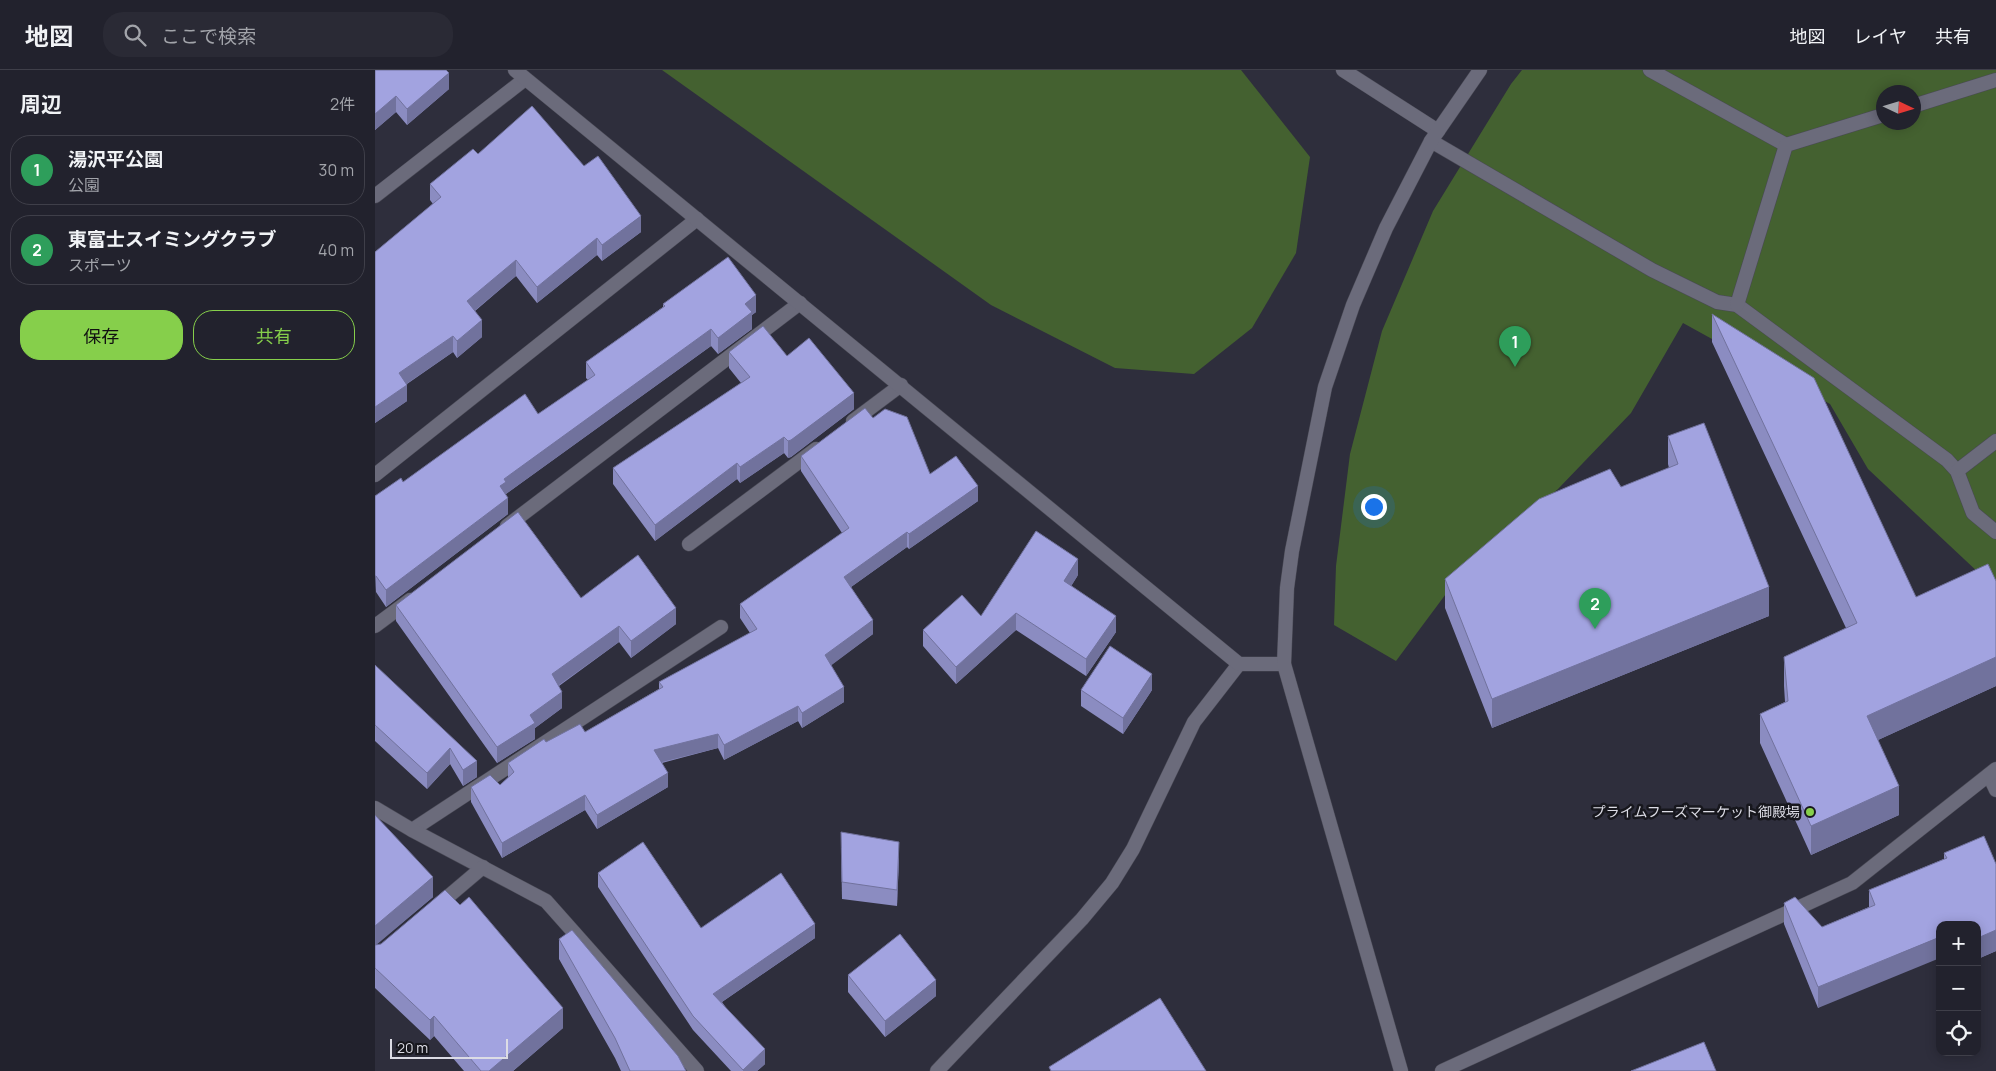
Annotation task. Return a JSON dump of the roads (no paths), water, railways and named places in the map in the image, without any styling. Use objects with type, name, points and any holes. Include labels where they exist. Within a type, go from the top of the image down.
[{"type":"street","points":[[1343,70],[1434,136],[1652,270],[1717,302],[1737,305],[1947,460],[1957,471],[1973,513],[1996,532]]},
{"type":"street","points":[[1401,1071],[1284,664],[1287,588],[1292,550],[1325,387],[1353,304],[1386,228],[1434,136],[1480,70]]},
{"type":"street","points":[[1650,70],[1786,145],[1876,117]]},
{"type":"street","points":[[375,196],[520,74],[1239,664],[1284,664]]},
{"type":"street","points":[[1921,103],[1996,80]]},
{"type":"street","points":[[1737,305],[1786,145]]},
{"type":"street","points":[[375,475],[697,219]]},
{"type":"street","points":[[493,536],[800,303]]},
{"type":"street","points":[[846,426],[901,385]]},
{"type":"street","points":[[689,544],[830,438]]},
{"type":"street","points":[[1957,471],[1996,441]]},
{"type":"street","points":[[375,626],[422,590]]},
{"type":"street","points":[[412,830],[721,627]]},
{"type":"street","points":[[937,1071],[1082,918],[1112,883],[1133,850],[1194,722],[1239,664]]},
{"type":"street","points":[[1442,1071],[1852,882],[1993,772],[1996,790]]},
{"type":"street","points":[[375,808],[412,830],[546,901],[697,1071]]},
{"type":"street","points":[[426,915],[483,867]]},
{"type":"place","name":"湯沢平公園","points":[[1515,367]]},
{"type":"place","name":"東富士スイミングクラブ","points":[[1595,629]]},
{"type":"place","name":"プライムフーズマーケット御殿場","points":[[1810,812]]}]
